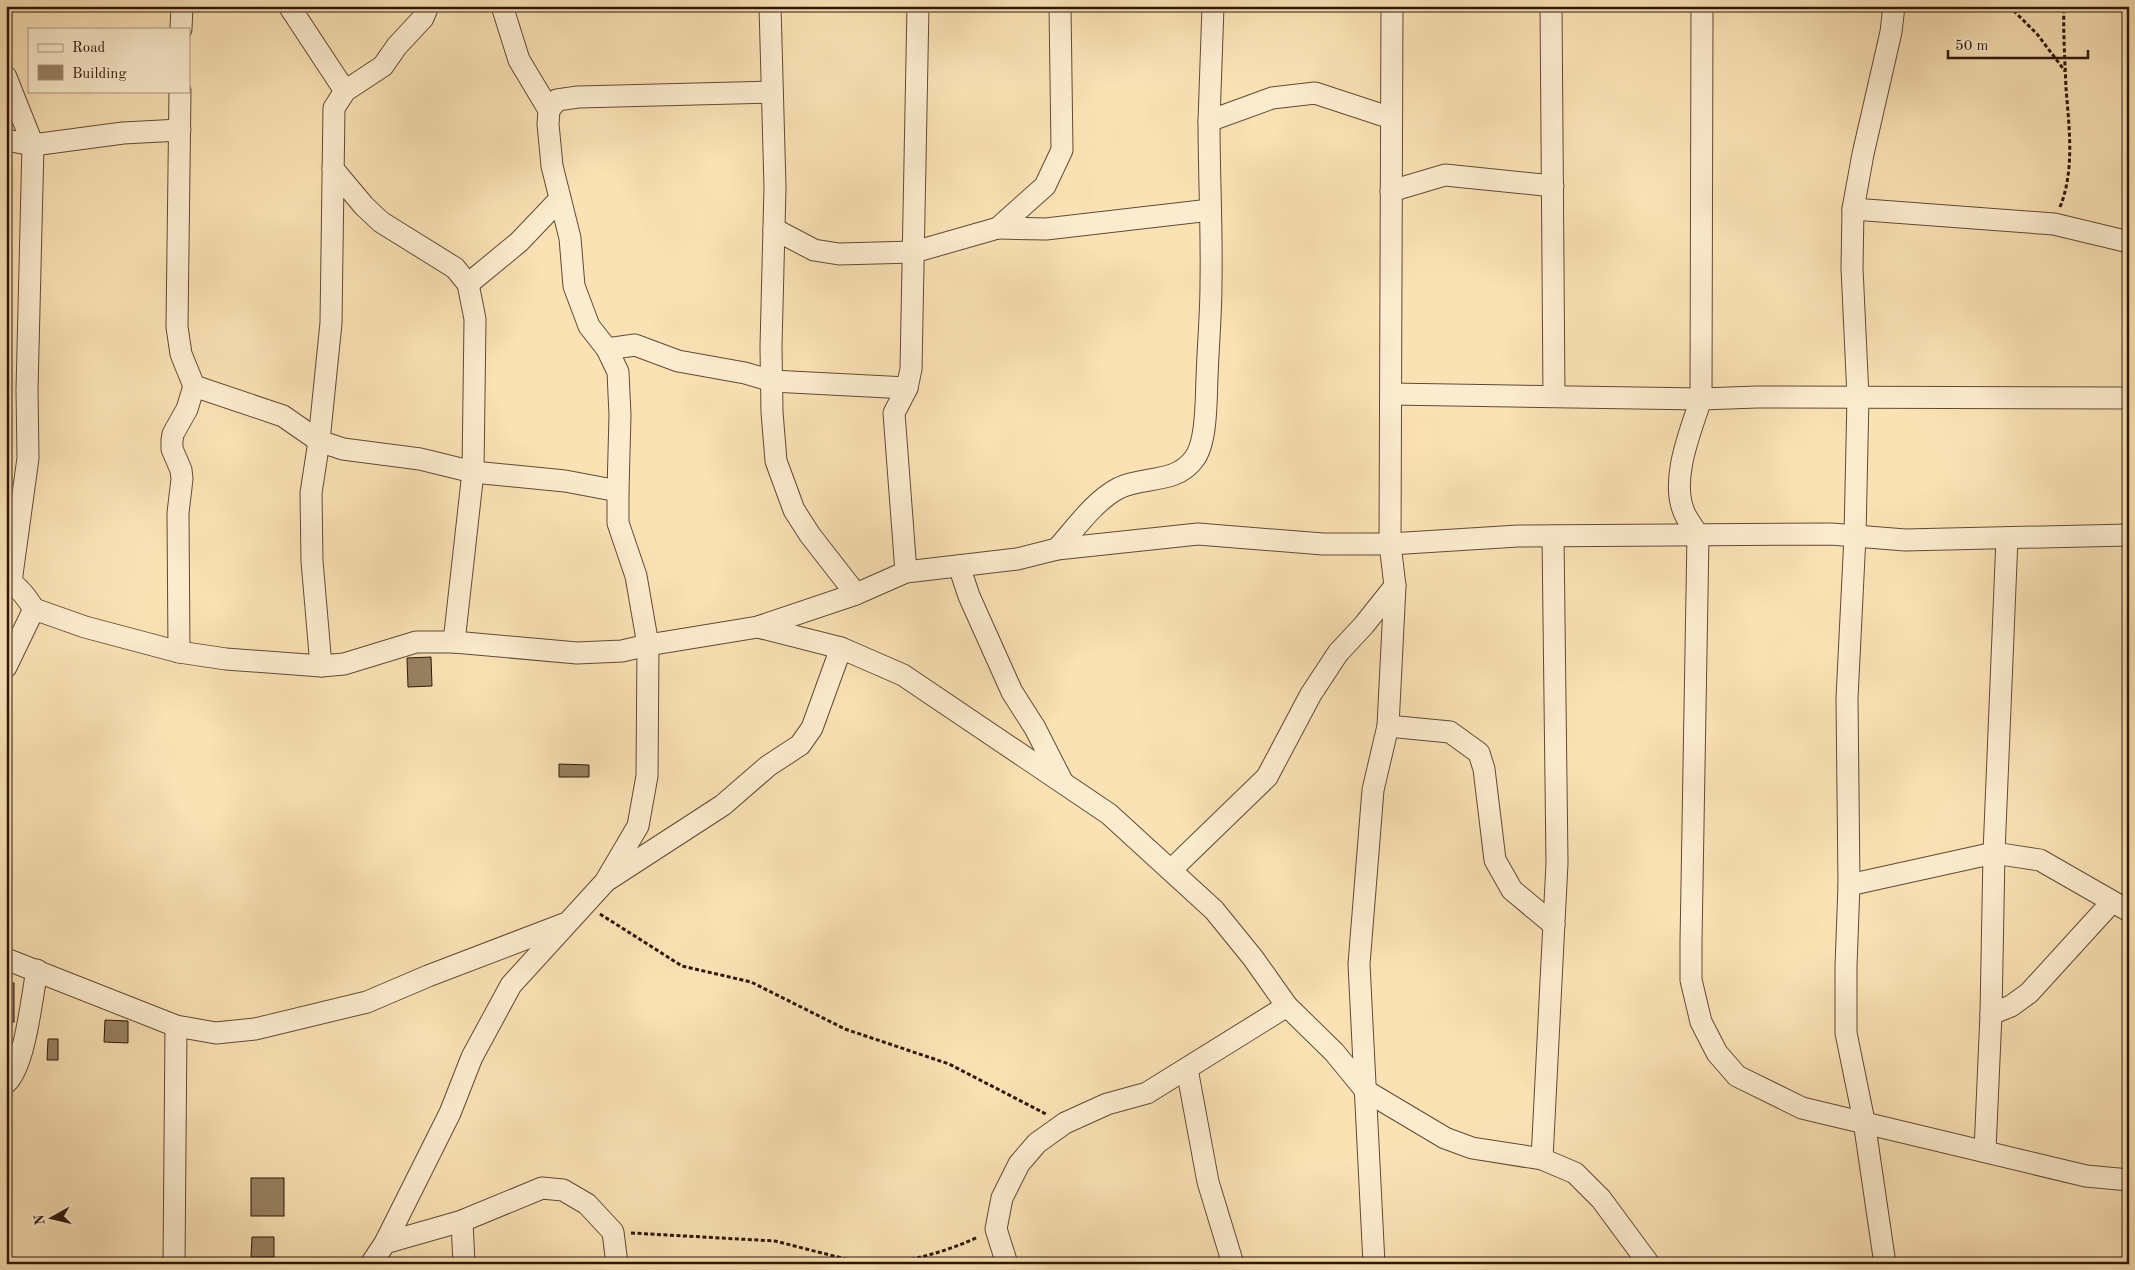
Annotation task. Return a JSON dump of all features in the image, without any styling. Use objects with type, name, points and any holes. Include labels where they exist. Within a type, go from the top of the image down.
[{"type":"street","points":[[181,28],[182,6]]},
{"type":"street","points":[[289,6],[345,91]]},
{"type":"street","points":[[321,666],[312,561],[311,493],[319,441],[331,323],[334,108],[345,91],[382,66],[397,46],[423,18],[428,6]]},
{"type":"street","points":[[371,1264],[385,1244],[450,1113],[472,1057],[496,1011],[512,985],[605,882],[638,826],[647,776],[648,645],[636,576],[618,523],[620,415],[618,372],[608,350],[589,326],[574,286],[570,238],[552,166],[548,124],[549,110],[520,60],[502,6]]},
{"type":"street","points":[[770,6],[775,187],[772,381],[776,461],[794,510],[856,594]]},
{"type":"street","points":[[906,572],[894,413],[907,388],[911,369],[918,6]]},
{"type":"street","points":[[998,228],[1045,186],[1062,150],[1060,6]]},
{"type":"street","points":[[1057,549],[1098,503],[1118,488],[1144,480],[1166,478],[1181,472],[1195,459],[1202,440],[1206,402],[1211,284],[1208,121],[1213,6]]},
{"type":"street","points":[[1374,1264],[1359,964],[1373,790],[1388,726],[1395,586],[1390,544],[1392,6]]},
{"type":"street","points":[[1551,6],[1554,396]]},
{"type":"street","points":[[1702,6],[1701,399],[1686,444],[1679,486],[1684,511],[1698,535],[1691,980],[1701,1022],[1717,1052],[1737,1076],[1802,1108],[1864,1121],[2086,1176],[2129,1180]]},
{"type":"street","points":[[1885,1264],[1864,1121],[1846,1032],[1849,885],[1847,698],[1855,536],[1858,397],[1852,268],[1853,209],[1863,154],[1891,32],[1894,6]]},
{"type":"street","points":[[6,76],[34,144],[27,390],[28,458],[9,581],[25,595],[34,609],[85,627],[179,652],[226,659],[321,666],[344,664],[416,642],[454,642],[577,653],[622,651],[758,627],[856,594],[906,572],[1017,559],[1057,549],[1198,534],[1314,543],[1390,544],[1518,536],[1831,534],[1905,540],[2129,535]]},
{"type":"street","points":[[179,652],[178,513],[182,478],[181,470],[172,449],[172,440],[173,434],[187,409],[194,386],[181,354],[177,327],[180,92]]},
{"type":"street","points":[[549,110],[557,100],[578,97],[772,92]]},
{"type":"street","points":[[1208,121],[1272,98],[1315,94],[1391,118]]},
{"type":"street","points":[[6,140],[34,144],[123,133],[180,130]]},
{"type":"street","points":[[334,169],[364,206],[381,222],[455,268],[468,284],[475,320],[473,472],[454,642]]},
{"type":"street","points":[[1391,191],[1445,175],[1552,186]]},
{"type":"street","points":[[468,284],[519,242],[560,200]]},
{"type":"street","points":[[1853,209],[2054,224],[2129,242]]},
{"type":"street","points":[[774,229],[814,250],[839,254],[914,252],[998,228],[1046,229],[1210,210]]},
{"type":"street","points":[[608,350],[635,345],[678,361],[745,373],[772,381],[907,388]]},
{"type":"street","points":[[194,386],[283,416],[319,441],[343,449],[420,459],[473,472],[565,481],[618,491]]},
{"type":"street","points":[[1391,394],[1701,399],[1858,397],[2129,398]]},
{"type":"street","points":[[1542,1159],[1557,863],[1553,536]]},
{"type":"street","points":[[1985,1151],[1991,1014],[1994,853],[2007,538]]},
{"type":"street","points":[[958,566],[969,596],[1012,692],[1035,728],[1063,783]]},
{"type":"street","points":[[1171,870],[1267,777],[1311,694],[1332,661],[1395,586]]},
{"type":"street","points":[[6,667],[34,609]]},
{"type":"street","points":[[758,627],[841,648],[903,674],[1109,814],[1214,910],[1253,958],[1287,1006],[1334,1052],[1366,1091],[1454,1142],[1472,1148],[1542,1159],[1575,1173],[1601,1199],[1650,1263]]},
{"type":"street","points":[[605,882],[722,805],[768,766],[800,745],[812,728],[841,648]]},
{"type":"street","points":[[1388,726],[1450,732],[1479,753],[1484,769],[1495,860],[1512,890],[1554,925]]},
{"type":"street","points":[[1849,885],[1994,853],[2040,860],[2120,906],[2029,993],[2011,1006],[1991,1014]]},
{"type":"street","points":[[6,959],[176,1026],[216,1033],[254,1029],[366,1002],[569,922]]},
{"type":"street","points":[[6,1083],[13,1077],[20,1062],[37,970]]},
{"type":"street","points":[[1007,1264],[996,1229],[1002,1198],[1019,1164],[1038,1143],[1065,1123],[1108,1104],[1147,1093],[1287,1006]]},
{"type":"street","points":[[174,1264],[176,1026]]},
{"type":"street","points":[[1187,1069],[1208,1182],[1233,1264]]},
{"type":"street","points":[[385,1244],[462,1221],[542,1188],[563,1190],[587,1204],[613,1232],[617,1264]]},
{"type":"street","points":[[462,1221],[464,1264]]},
{"type":"path","points":[[2009,6],[2037,34],[2065,72]]},
{"type":"path","points":[[2054,224],[2065,196],[2071,146],[2065,72],[2064,6]]},
{"type":"path","points":[[586,905],[682,966],[751,982],[845,1028],[949,1064],[1065,1123]]},
{"type":"path","points":[[885,1264],[922,1258],[959,1246],[996,1229]]},
{"type":"path","points":[[613,1232],[775,1242],[866,1264]]},
{"type":"building","points":[[431,657],[432,686],[408,687],[407,658]]},
{"type":"building","points":[[559,764],[589,765],[589,777],[559,777]]},
{"type":"building","points":[[6,983],[14,983],[14,1022],[6,1022]]},
{"type":"building","points":[[105,1020],[128,1021],[128,1043],[104,1042]]},
{"type":"building","points":[[48,1039],[58,1039],[58,1060],[47,1060]]},
{"type":"building","points":[[251,1178],[284,1178],[284,1216],[251,1216]]},
{"type":"building","points":[[6,1221],[10,1221],[10,1250],[6,1250]]},
{"type":"building","points":[[252,1237],[274,1237],[274,1257],[251,1257]]}]
